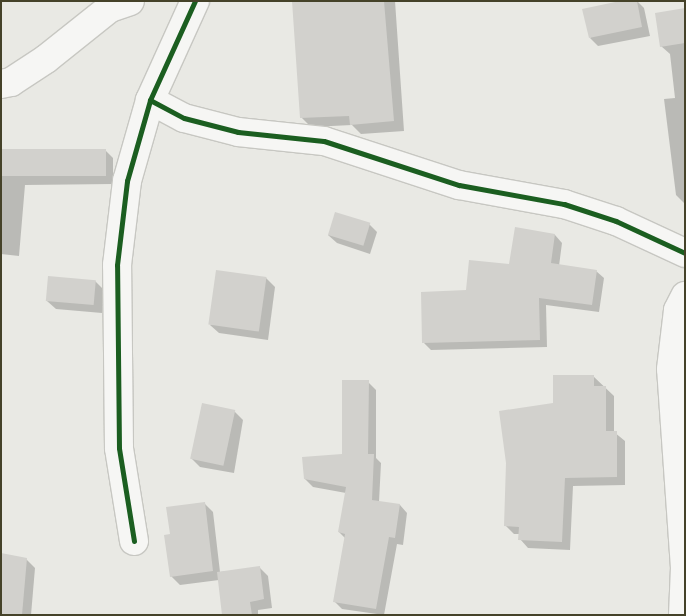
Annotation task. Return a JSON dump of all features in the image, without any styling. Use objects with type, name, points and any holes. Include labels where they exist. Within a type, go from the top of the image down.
[{"type":"street","points":[[1,84],[11,82],[46,59],[110,8],[130,1]]},
{"type":"street","points":[[134,541],[118,448],[116,265],[128,181],[150,100],[195,1]]},
{"type":"street","points":[[150,100],[193,120],[238,132],[324,141],[459,185],[564,204],[616,221],[685,254]]},
{"type":"street","points":[[683,615],[685,568],[671,370],[678,310],[685,296]]},
{"type":"building","points":[[292,1],[384,1],[394,121],[350,125],[349,116],[300,118]]},
{"type":"building","points":[[620,1],[637,1],[642,27],[589,38],[582,9]]},
{"type":"building","points":[[685,8],[685,43],[660,47],[655,13]]},
{"type":"building","points":[[1,149],[106,149],[106,176],[1,176]]},
{"type":"building","points":[[335,212],[370,223],[363,246],[328,235]]},
{"type":"building","points":[[515,227],[555,234],[551,263],[597,270],[592,305],[539,298],[540,340],[422,343],[421,292],[466,290],[469,260],[509,264]]},
{"type":"building","points":[[216,270],[267,277],[259,332],[208,324]]},
{"type":"building","points":[[48,276],[96,280],[94,305],[46,301]]},
{"type":"building","points":[[553,375],[594,375],[594,386],[606,386],[606,431],[617,431],[617,477],[565,478],[562,542],[518,540],[519,527],[504,526],[506,463],[499,411],[553,403]]},
{"type":"building","points":[[342,380],[369,380],[368,454],[374,454],[372,500],[400,504],[395,538],[389,537],[376,609],[333,602],[345,534],[338,532],[346,487],[304,479],[302,457],[342,454]]},
{"type":"building","points":[[202,403],[235,410],[223,466],[190,459]]},
{"type":"building","points":[[205,502],[213,571],[170,577],[164,535],[170,534],[166,507]]},
{"type":"building","points":[[1,553],[27,558],[22,615],[1,615]]},
{"type":"building","points":[[260,566],[264,599],[250,602],[252,615],[222,615],[217,572]]},
{"type":"cycle path","points":[[134,541],[119,448],[117,265],[127,181],[150,100],[195,1]]},
{"type":"cycle path","points":[[150,100],[184,118],[238,132],[324,141],[459,185],[564,204],[616,221],[685,253]]}]
